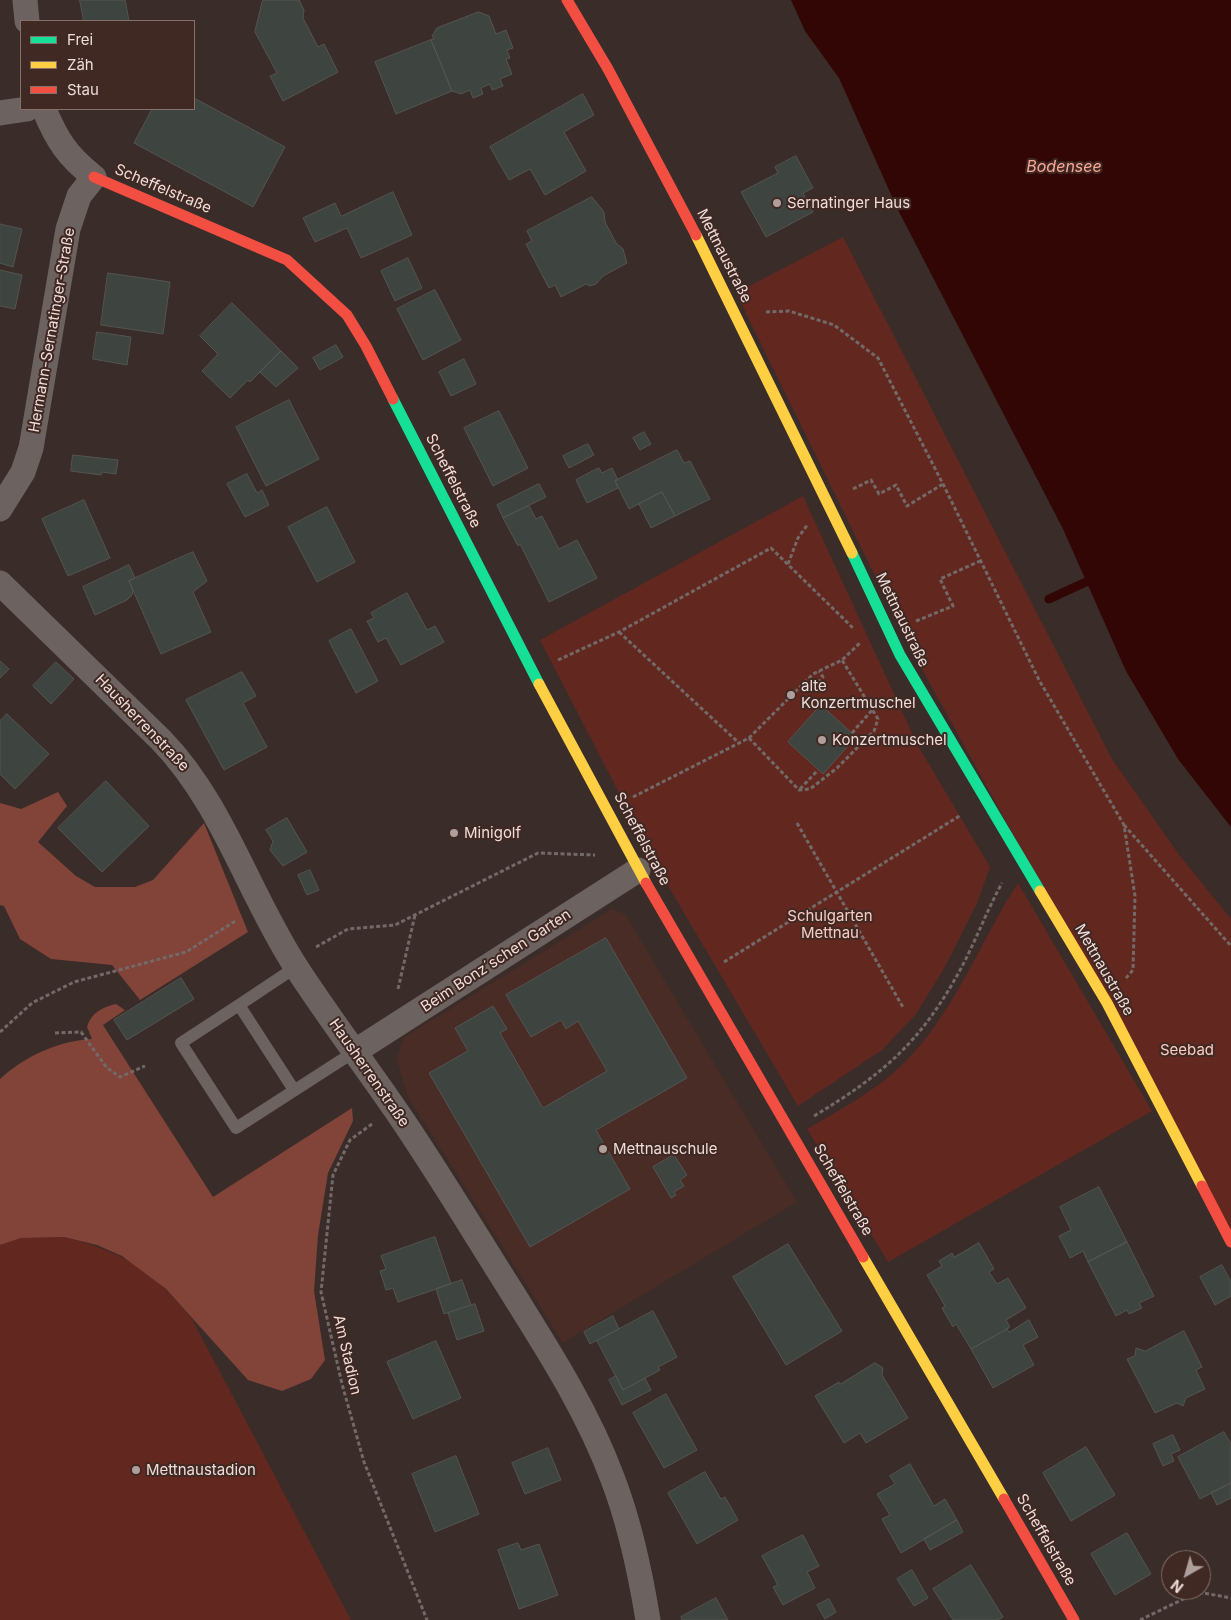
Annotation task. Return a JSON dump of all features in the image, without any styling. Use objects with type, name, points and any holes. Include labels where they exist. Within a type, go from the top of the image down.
[{"type":"street","points":[[25,0],[27,20]]},
{"type":"street","name":"Mettnaustraße","points":[[567,0],[618,86],[736,314],[900,655],[1107,1003],[1231,1242]]},
{"type":"street","points":[[0,113],[20,110]]},
{"type":"street","points":[[44,110],[56,139],[74,161],[94,177]]},
{"type":"street","name":"Hermann-Sernatinger-Straße","points":[[0,509],[23,472],[31,448],[68,229],[79,196],[94,177]]},
{"type":"street","name":"Scheffelstraße","points":[[94,177],[244,240],[286,260],[313,282],[347,315],[366,346],[532,671],[635,863],[1073,1620]]},
{"type":"street","name":"Hausherrenstraße","points":[[0,583],[181,761],[215,813],[260,905],[294,964],[395,1108],[576,1397],[612,1476],[624,1512],[636,1555],[648,1620]]},
{"type":"street","name":"Beim Bonz´schen Garten","points":[[354,1052],[635,863]]},
{"type":"lane","points":[[294,964],[239,1005],[180,1043],[236,1128],[354,1052]]},
{"type":"lane","points":[[239,1005],[294,1090]]},
{"type":"path","points":[[736,314],[789,311],[834,325],[878,358],[943,484],[1039,680],[1124,825],[1231,946]]},
{"type":"path","points":[[871,480],[879,494],[896,485],[908,506],[943,484]]},
{"type":"path","points":[[788,564],[798,538],[809,523]]},
{"type":"path","points":[[532,671],[619,632],[771,548],[864,639]]},
{"type":"path","points":[[629,799],[749,738],[804,683],[819,671],[842,660],[864,639],[953,606],[940,579],[980,561]]},
{"type":"path","points":[[619,632],[740,744]]},
{"type":"path","points":[[800,790],[810,789],[824,780],[874,731],[878,719],[842,660]]},
{"type":"path","points":[[804,683],[812,685],[819,682],[823,677],[819,671]]},
{"type":"path","points":[[852,733],[873,709]]},
{"type":"path","points":[[749,738],[800,790]]},
{"type":"path","points":[[800,790],[818,770]]},
{"type":"path","points":[[700,977],[958,816]]},
{"type":"path","points":[[797,823],[904,1009]]},
{"type":"path","points":[[1124,825],[1135,896],[1133,970]]},
{"type":"path","points":[[294,964],[348,929],[395,925],[538,853],[635,863]]},
{"type":"path","points":[[790,1131],[863,1086],[895,1060],[927,1023],[960,971],[998,891],[1021,856]]},
{"type":"path","points":[[0,1032],[32,1003],[66,986],[186,952],[260,905]]},
{"type":"path","points":[[390,1029],[415,914]]},
{"type":"path","points":[[55,1033],[80,1032],[107,1068],[120,1077],[145,1066]]},
{"type":"path","name":"Am Stadion","points":[[395,1108],[350,1140],[333,1175],[321,1292],[342,1384],[364,1462],[427,1620]]},
{"type":"path","points":[[1140,1620],[1198,1592],[1231,1598]]},
{"type":"shaded area","points":[[58,792],[67,806],[38,842],[76,876],[95,887],[135,887],[153,880],[204,823],[248,932],[140,1000],[112,965],[51,959],[20,939],[4,906],[0,905],[0,803],[21,809]]},
{"type":"shaded area","name":"Mettnauschule","points":[[612,909],[625,914],[797,1202],[563,1343],[407,1095],[397,1059],[403,1038]]},
{"type":"shaded area","points":[[116,1004],[125,1010],[103,1025],[213,1197],[352,1108],[353,1121],[328,1173],[318,1235],[314,1291],[325,1360],[311,1379],[282,1391],[248,1380],[166,1289],[122,1256],[97,1245],[64,1237],[21,1238],[0,1245],[0,1079],[20,1063],[43,1051],[79,1040],[92,1039],[87,1027],[91,1018],[102,1009]]},
{"type":"green space","name":"Seebad","points":[[843,237],[1112,759],[1180,856],[1231,919],[1231,1229],[912,651],[736,293]]},
{"type":"green space","name":"Schulgarten Mettnau","points":[[803,496],[917,744],[990,867],[977,903],[946,965],[916,1014],[882,1050],[798,1106],[661,874],[540,640]]},
{"type":"green space","points":[[1018,883],[1152,1111],[888,1262],[807,1129],[879,1084],[901,1066],[920,1046],[951,1002]]},
{"type":"green space","name":"Mettnaustadion","points":[[64,1237],[105,1250],[136,1266],[164,1288],[192,1319],[351,1620],[0,1620],[0,1245],[21,1238]]},
{"type":"water","name":"Bodensee","points":[[791,0],[1231,0],[1231,827],[1178,759],[1126,671],[1063,529],[897,208],[839,78],[805,31]]},
{"type":"building","points":[[80,0],[125,0],[129,20],[84,20]]},
{"type":"building","points":[[263,0],[299,0],[304,10],[303,18],[318,47],[324,44],[338,72],[283,101],[270,76],[277,73],[255,32]]},
{"type":"building","points":[[479,12],[489,16],[496,34],[506,30],[513,48],[507,50],[510,58],[506,59],[512,74],[500,79],[503,86],[492,90],[490,84],[481,88],[483,94],[473,98],[470,90],[461,94],[452,91],[431,40],[434,39],[432,36],[437,28]]},
{"type":"building","points":[[431,40],[452,91],[396,114],[375,62]]},
{"type":"building","points":[[583,94],[594,115],[564,132],[586,171],[545,195],[530,169],[509,180],[490,147]]},
{"type":"building","points":[[195,99],[285,147],[253,207],[134,143],[151,110],[195,110]]},
{"type":"building","name":"Sernatinger Haus","points":[[796,156],[813,188],[803,193],[813,212],[766,237],[741,192],[778,173],[775,167]]},
{"type":"building","points":[[393,192],[412,235],[361,258],[347,228],[315,242],[303,218],[335,203],[341,216]]},
{"type":"building","points":[[592,197],[604,212],[605,222],[616,243],[623,249],[627,263],[603,276],[596,284],[590,286],[586,284],[561,297],[555,285],[549,288],[526,244],[532,241],[527,231]]},
{"type":"building","points":[[0,224],[22,229],[13,267],[0,263]]},
{"type":"building","points":[[408,258],[422,288],[395,301],[381,271]]},
{"type":"building","points":[[0,270],[22,275],[15,309],[0,306]]},
{"type":"building","points":[[108,273],[170,282],[163,334],[101,325]]},
{"type":"building","points":[[435,290],[461,340],[423,360],[397,309]]},
{"type":"building","points":[[232,303],[281,351],[250,382],[248,380],[230,398],[202,371],[218,354],[200,336]]},
{"type":"building","points":[[97,332],[131,337],[127,365],[93,359]]},
{"type":"building","points":[[336,345],[343,357],[320,370],[313,358]]},
{"type":"building","points":[[281,351],[298,368],[276,387],[260,372]]},
{"type":"building","points":[[464,359],[476,384],[451,396],[439,372]]},
{"type":"building","points":[[289,400],[319,459],[266,486],[236,427]]},
{"type":"building","points":[[499,411],[528,468],[493,486],[464,428]]},
{"type":"building","points":[[644,432],[651,444],[640,450],[633,438]]},
{"type":"building","points":[[588,444],[594,455],[569,468],[563,456]]},
{"type":"building","points":[[677,450],[684,463],[690,461],[710,499],[675,516],[662,492],[629,509],[615,481]]},
{"type":"building","points":[[73,455],[118,460],[116,474],[102,472],[101,475],[71,471]]},
{"type":"building","points":[[599,468],[602,473],[612,468],[618,480],[615,481],[618,488],[587,503],[576,480]]},
{"type":"building","points":[[247,474],[257,493],[262,490],[269,505],[245,517],[227,484]]},
{"type":"building","points":[[539,484],[546,497],[503,518],[497,505]]},
{"type":"building","points":[[662,492],[675,516],[651,528],[639,504]]},
{"type":"building","points":[[84,500],[110,558],[68,576],[42,519]]},
{"type":"building","points":[[529,506],[536,519],[542,516],[559,549],[577,540],[597,578],[549,602],[520,544],[518,546],[503,518]]},
{"type":"building","points":[[327,507],[355,562],[317,582],[288,527]]},
{"type":"building","points":[[193,552],[207,581],[193,592],[211,632],[161,654],[129,581]]},
{"type":"building","points":[[129,565],[135,578],[129,581],[133,590],[132,595],[127,600],[95,615],[83,587]]},
{"type":"building","points":[[407,593],[427,630],[435,626],[444,642],[401,665],[386,638],[378,642],[367,621],[374,618],[371,613]]},
{"type":"building","points":[[351,629],[378,681],[356,693],[329,641]]},
{"type":"building","points":[[0,661],[9,669],[0,678]]},
{"type":"building","points":[[56,662],[74,679],[51,704],[33,686]]},
{"type":"building","points":[[242,672],[256,696],[243,703],[267,747],[224,770],[186,700]]},
{"type":"building","name":"Konzertmuschel","points":[[821,705],[856,737],[823,774],[788,742]]},
{"type":"building","points":[[7,714],[49,754],[15,789],[0,774],[0,721]]},
{"type":"building","points":[[106,781],[149,826],[102,872],[58,828]]},
{"type":"building","points":[[287,818],[307,852],[283,866],[270,850],[273,841],[266,830]]},
{"type":"building","points":[[310,870],[319,890],[307,895],[298,875]]},
{"type":"building","points":[[606,938],[687,1078],[596,1130],[630,1189],[530,1247],[429,1073],[468,1051],[455,1028],[493,1006],[507,1029],[500,1033],[543,1108],[607,1071],[578,1021],[566,1029],[561,1020],[531,1037],[506,995]]},
{"type":"building","points":[[181,978],[194,999],[127,1040],[114,1020]]},
{"type":"building","points":[[674,1155],[687,1175],[680,1180],[684,1186],[674,1192],[676,1195],[671,1198],[653,1167]]},
{"type":"building","points":[[1099,1187],[1127,1242],[1088,1262],[1083,1251],[1070,1258],[1059,1236],[1071,1230],[1060,1207]]},
{"type":"building","points":[[435,1237],[451,1284],[398,1302],[393,1288],[386,1290],[380,1271],[386,1269],[381,1256]]},
{"type":"building","points":[[1127,1242],[1154,1296],[1139,1303],[1142,1308],[1129,1314],[1127,1310],[1116,1316],[1088,1262]]},
{"type":"building","points":[[979,1243],[994,1269],[989,1272],[997,1284],[1008,1278],[1026,1308],[1006,1320],[1010,1327],[971,1349],[956,1324],[953,1327],[942,1308],[945,1306],[927,1275],[942,1266],[939,1261],[952,1253],[954,1257]]},
{"type":"building","points":[[788,1244],[842,1331],[786,1365],[733,1277]]},
{"type":"building","points":[[1222,1265],[1231,1282],[1231,1296],[1215,1305],[1200,1277]]},
{"type":"building","points":[[462,1280],[471,1305],[444,1314],[436,1289]]},
{"type":"building","points":[[475,1304],[484,1331],[457,1340],[448,1313]]},
{"type":"building","points":[[653,1311],[677,1357],[658,1367],[660,1370],[623,1390],[597,1341]]},
{"type":"building","points":[[613,1316],[619,1329],[590,1344],[584,1332]]},
{"type":"building","points":[[1029,1320],[1038,1337],[1023,1345],[1034,1365],[993,1388],[971,1349],[1007,1329],[1009,1332]]},
{"type":"building","points":[[1184,1331],[1202,1367],[1196,1370],[1205,1389],[1186,1398],[1183,1406],[1177,1403],[1155,1413],[1127,1359],[1135,1356],[1136,1348],[1145,1351]]},
{"type":"building","points":[[436,1341],[461,1398],[413,1419],[387,1362]]},
{"type":"building","points":[[875,1363],[883,1368],[882,1375],[908,1418],[866,1443],[860,1433],[844,1443],[815,1396],[839,1382],[840,1384]]},
{"type":"building","points":[[616,1376],[623,1390],[645,1378],[651,1390],[622,1405],[609,1380]]},
{"type":"building","points":[[666,1394],[697,1450],[664,1468],[633,1413]]},
{"type":"building","points":[[1224,1432],[1231,1444],[1231,1483],[1200,1499],[1178,1457]]},
{"type":"building","points":[[1173,1435],[1180,1450],[1171,1454],[1174,1461],[1163,1466],[1153,1444]]},
{"type":"building","points":[[1086,1447],[1115,1495],[1071,1521],[1043,1473]]},
{"type":"building","points":[[548,1448],[561,1480],[525,1494],[512,1463]]},
{"type":"building","points":[[456,1456],[479,1514],[435,1532],[412,1474]]},
{"type":"building","points":[[910,1464],[934,1506],[945,1499],[957,1520],[901,1553],[882,1519],[890,1515],[877,1494],[895,1484],[890,1476]]},
{"type":"building","points":[[705,1472],[721,1499],[725,1497],[738,1520],[697,1544],[668,1493]]},
{"type":"building","points":[[1231,1483],[1231,1498],[1217,1505],[1211,1493]]},
{"type":"building","points":[[957,1520],[963,1532],[930,1550],[924,1539]]},
{"type":"building","points":[[1127,1533],[1151,1574],[1115,1595],[1091,1554]]},
{"type":"building","points":[[803,1535],[819,1566],[807,1572],[815,1588],[783,1605],[773,1587],[778,1585],[762,1556]]},
{"type":"building","points":[[518,1543],[521,1550],[539,1544],[558,1595],[519,1609],[498,1550]]},
{"type":"building","points":[[971,1565],[1003,1617],[997,1620],[953,1620],[933,1589]]},
{"type":"building","points":[[912,1570],[928,1598],[914,1606],[897,1579]]},
{"type":"building","points":[[716,1598],[728,1620],[682,1620],[681,1617]]},
{"type":"building","points":[[829,1599],[836,1612],[825,1619],[817,1605]]},
{"type":"waterway","points":[[1049,599],[1086,582]]},
{"type":"traffic: fast","points":[[393,399],[539,684]]},
{"type":"traffic: fast","points":[[852,553],[900,655],[1040,891]]},
{"type":"traffic: slow","points":[[696,235],[852,553]]},
{"type":"traffic: slow","points":[[539,684],[646,883]]},
{"type":"traffic: slow","points":[[1040,891],[1107,1003],[1202,1186]]},
{"type":"traffic: slow","points":[[863,1257],[1004,1499]]},
{"type":"traffic: jam","points":[[567,0],[608,69],[696,235]]},
{"type":"traffic: jam","points":[[94,177],[287,260],[347,315],[366,346],[393,399]]},
{"type":"traffic: jam","points":[[646,883],[863,1257]]},
{"type":"traffic: jam","points":[[1202,1186],[1231,1242]]},
{"type":"traffic: jam","points":[[1004,1499],[1074,1620]]},
{"type":"place","name":"Sernatinger Haus","points":[[777,203]]},
{"type":"place","name":"alte Konzertmuschel","points":[[791,695]]},
{"type":"place","name":"Konzertmuschel","points":[[822,740]]},
{"type":"place","name":"Minigolf","points":[[454,833]]},
{"type":"place","name":"Mettnauschule","points":[[603,1149]]},
{"type":"place","name":"Mettnaustadion","points":[[136,1470]]}]
